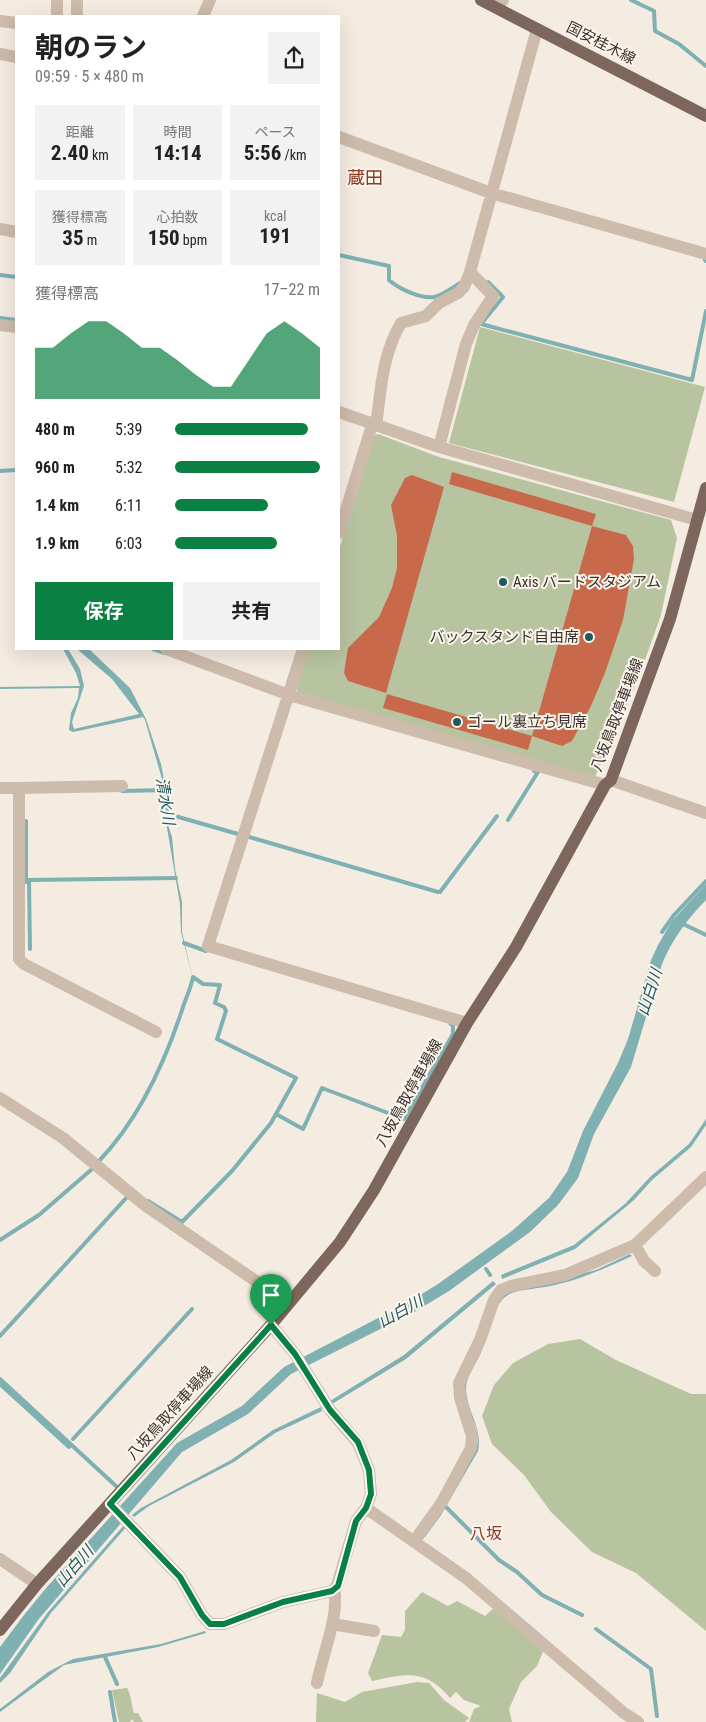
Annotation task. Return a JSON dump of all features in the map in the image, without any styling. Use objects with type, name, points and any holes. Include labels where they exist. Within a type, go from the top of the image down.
[{"type":"main road","name":"国安桂木線","points":[[481,0],[499,4],[537,29],[706,116]]},
{"type":"main road","name":"八坂鳥取停車場線","points":[[0,1630],[37,1584],[271,1325],[340,1242],[374,1190],[467,1023],[516,947],[608,783],[670,619],[706,488]]},
{"type":"street","points":[[57,0],[57,15]]},
{"type":"street","points":[[77,0],[77,15]]},
{"type":"street","points":[[204,15],[210,0]]},
{"type":"street","points":[[0,21],[15,23]]},
{"type":"street","points":[[340,530],[374,425],[384,365],[392,341],[401,324],[426,316],[439,303],[458,293],[464,287],[470,272],[537,29]]},
{"type":"street","points":[[0,54],[15,57]]},
{"type":"street","points":[[340,137],[491,193],[706,254]]},
{"type":"street","points":[[0,229],[15,232]]},
{"type":"street","points":[[439,446],[466,344],[474,325],[494,296],[470,272]]},
{"type":"street","points":[[0,325],[15,327]]},
{"type":"street","points":[[340,412],[439,446],[697,520]]},
{"type":"street","points":[[169,650],[289,694],[608,783],[706,813]]},
{"type":"street","points":[[303,650],[289,694],[283,706],[208,946],[467,1023]]},
{"type":"street","points":[[0,788],[122,786]]},
{"type":"street","points":[[19,788],[19,959],[24,964],[156,1032]]},
{"type":"street","points":[[0,1098],[63,1138],[146,1206],[288,1303]]},
{"type":"street","points":[[415,1540],[442,1502],[471,1448],[472,1436],[460,1398],[460,1383],[480,1340],[494,1300],[501,1290],[511,1286],[565,1276],[635,1245],[706,1177]]},
{"type":"street","points":[[635,1245],[644,1262],[655,1271]]},
{"type":"street","points":[[110,1504],[180,1577],[202,1615],[210,1624],[224,1624],[283,1602],[334,1589],[338,1586],[356,1521],[366,1508],[371,1494],[372,1482],[364,1453],[330,1410],[295,1354],[271,1325]]},
{"type":"street","points":[[366,1508],[415,1540],[466,1578],[624,1713],[638,1722]]},
{"type":"street","points":[[0,1559],[37,1584]]},
{"type":"street","points":[[318,1683],[332,1624],[336,1598],[334,1589]]},
{"type":"street","points":[[332,1624],[374,1631]]},
{"type":"green space","points":[[480,327],[705,387],[674,502],[449,443]]},
{"type":"green space","name":"Axis バードスタジアム","points":[[378,434],[439,457],[671,520],[677,538],[661,615],[640,674],[595,777],[298,692],[295,687],[307,650],[340,650],[340,547],[374,436]]},
{"type":"green space","points":[[580,1339],[616,1360],[691,1394],[706,1394],[706,1631],[636,1573],[592,1552],[551,1512],[524,1475],[492,1444],[482,1416],[494,1385],[513,1363],[548,1344]]},
{"type":"green space","points":[[422,1592],[448,1606],[457,1601],[485,1616],[495,1607],[544,1649],[537,1666],[521,1682],[509,1709],[512,1722],[469,1722],[474,1709],[481,1706],[464,1700],[456,1692],[450,1698],[433,1682],[424,1678],[406,1675],[372,1681],[368,1673],[382,1635],[401,1637],[405,1630],[405,1611]]},
{"type":"green space","points":[[417,1682],[429,1683],[444,1700],[469,1718],[465,1722],[316,1722],[317,1693],[345,1702],[362,1692]]},
{"type":"green space","points":[[127,1688],[134,1713],[138,1713],[143,1722],[134,1722],[132,1719],[130,1722],[119,1722],[112,1690]]},
{"type":"water","name":"清水川","points":[[64,650],[69,650],[80,669],[84,686],[72,722],[74,729],[139,714],[112,679],[78,650],[90,650],[130,688],[146,719],[161,764],[169,806],[169,828],[182,902],[182,932],[193,979],[181,932],[180,904],[167,828],[164,786],[145,720],[143,717],[73,732],[69,730],[71,713],[78,698],[79,688],[0,689],[0,687],[80,686],[76,673]]},
{"type":"water","name":"山白川","points":[[706,884],[706,900],[681,930],[662,964],[631,1067],[594,1134],[578,1178],[558,1205],[530,1232],[449,1291],[416,1311],[291,1374],[248,1414],[182,1452],[38,1620],[0,1674],[0,1647],[24,1615],[177,1443],[242,1406],[284,1367],[409,1302],[438,1284],[512,1231],[549,1198],[567,1172],[583,1131],[618,1063],[628,1039],[651,960],[658,945],[672,921]]},
{"type":"water","points":[[706,1119],[706,1125],[691,1147],[652,1180],[634,1200],[575,1249],[502,1279],[501,1275],[574,1245],[625,1204],[650,1177],[689,1144]]},
{"type":"water","points":[[630,1254],[632,1256],[586,1276],[550,1286],[516,1292],[505,1297],[501,1302],[494,1314],[482,1350],[470,1374],[466,1388],[478,1434],[479,1442],[478,1451],[441,1515],[425,1537],[423,1536],[476,1450],[478,1440],[476,1427],[467,1407],[464,1386],[496,1306],[504,1295],[514,1290],[596,1270]]},
{"type":"water","points":[[493,1281],[496,1284],[406,1359],[332,1404],[330,1401],[404,1355]]},
{"type":"water","points":[[321,1407],[322,1411],[275,1433],[234,1462],[149,1506],[134,1517],[132,1515],[141,1508],[231,1460],[273,1430]]},
{"type":"water","points":[[125,1524],[128,1525],[51,1613],[10,1673],[0,1683],[0,1678],[48,1612]]},
{"type":"water","points":[[205,1631],[206,1633],[158,1647],[64,1665],[0,1712],[0,1709],[48,1672],[73,1659],[161,1644]]},
{"type":"building","points":[[452,472],[596,514],[592,526],[449,484]]},
{"type":"building","points":[[412,475],[444,487],[386,693],[348,681],[344,673],[348,648],[379,617],[392,588],[397,568],[397,536],[391,505],[405,478]]},
{"type":"building","name":"バックスタンド自由席","points":[[592,526],[626,535],[633,546],[634,559],[623,620],[605,673],[591,706],[572,741],[562,746],[532,736]]},
{"type":"building","name":"ゴール裏立ち見席","points":[[387,694],[532,736],[528,750],[383,708]]},
{"type":"waterway","points":[[631,0],[654,11],[655,31],[679,44],[706,66]]},
{"type":"waterway","points":[[340,255],[389,266],[389,280],[404,290],[417,295],[434,297],[460,283]]},
{"type":"waterway","points":[[0,275],[15,277]]},
{"type":"waterway","points":[[488,282],[503,297],[481,324],[692,380],[706,311]]},
{"type":"waterway","points":[[0,318],[15,320]]},
{"type":"waterway","points":[[0,471],[15,470]]},
{"type":"waterway","points":[[156,650],[165,653]]},
{"type":"waterway","points":[[508,820],[538,772],[534,771]]},
{"type":"waterway","name":"清水川","points":[[122,791],[166,790]]},
{"type":"waterway","name":"清水川","points":[[168,814],[238,834]]},
{"type":"waterway","points":[[440,892],[497,816]]},
{"type":"waterway","points":[[26,821],[26,882]]},
{"type":"waterway","points":[[249,837],[438,892]]},
{"type":"waterway","points":[[30,949],[29,880],[176,878]]},
{"type":"waterway","points":[[662,932],[674,915],[706,881]]},
{"type":"waterway","points":[[681,923],[706,935]]},
{"type":"waterway","points":[[184,943],[206,951]]},
{"type":"waterway","points":[[99,1161],[126,1127],[149,1090],[175,1031],[193,977],[203,984],[220,985],[215,1003],[224,1007],[226,1011],[217,1039],[296,1078],[271,1123],[232,1171],[182,1222],[148,1201]]},
{"type":"waterway","points":[[276,1114],[303,1129],[322,1088],[404,1119],[453,1034],[453,1026],[450,1023]]},
{"type":"waterway","points":[[0,1240],[39,1215],[92,1169]]},
{"type":"waterway","points":[[0,1336],[128,1196]]},
{"type":"waterway","points":[[486,1269],[490,1275]]},
{"type":"waterway","points":[[73,1439],[192,1309]]},
{"type":"waterway","points":[[0,1379],[116,1486]]},
{"type":"waterway","points":[[0,1384],[69,1447]]},
{"type":"waterway","points":[[445,1506],[499,1560],[517,1572],[542,1595],[582,1615]]},
{"type":"waterway","points":[[596,1629],[651,1669],[657,1716]]},
{"type":"waterway","points":[[105,1657],[117,1684]]},
{"type":"waterway","points":[[110,1692],[115,1722]]},
{"type":"place","name":"Axis バードスタジアム","points":[[503,582]]},
{"type":"place","name":"バックスタンド自由席","points":[[589,637]]},
{"type":"place","name":"ゴール裏立ち見席","points":[[457,722]]},
{"type":"district","name":"蔵田","points":[[365,178]]},
{"type":"district","name":"八坂","points":[[486,1533]]},
{"type":"route","points":[[271,1325],[295,1354],[334,1416],[358,1442],[364,1453],[372,1482],[371,1494],[366,1508],[356,1521],[338,1586],[332,1591],[263,1608],[224,1624],[210,1624],[202,1615],[180,1577],[110,1504],[271,1325]]}]
